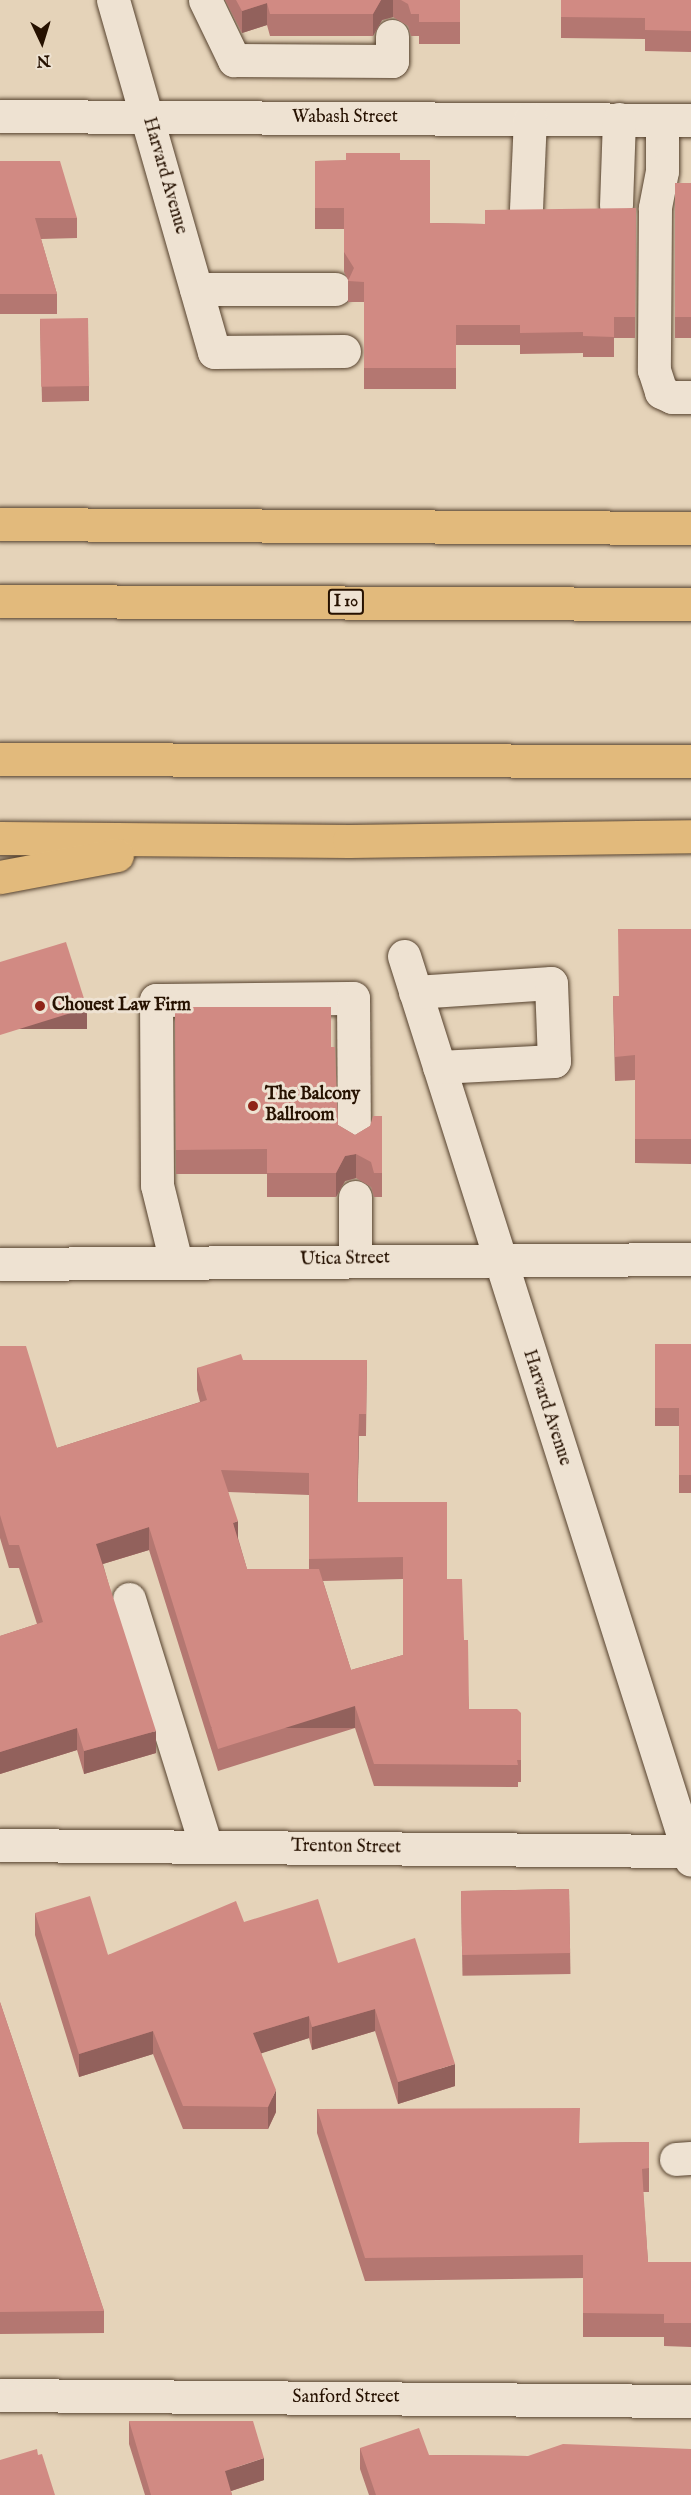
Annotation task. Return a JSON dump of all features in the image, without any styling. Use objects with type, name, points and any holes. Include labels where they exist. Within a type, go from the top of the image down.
[{"type":"highway","points":[[0,512],[123,525]]},
{"type":"highway","points":[[0,524],[691,528]]},
{"type":"highway","name":"I 10","points":[[0,601],[691,604]]},
{"type":"highway","points":[[0,759],[691,761]]},
{"type":"highway","points":[[0,838],[350,841],[691,836]]},
{"type":"highway","points":[[0,877],[169,848],[350,841]]},
{"type":"street","name":"Harvard Avenue","points":[[113,0],[214,352],[344,351]]},
{"type":"street","points":[[205,0],[234,60],[392,62],[392,36]]},
{"type":"street","name":"Wabash Street","points":[[0,116],[676,120]]},
{"type":"street","points":[[526,209],[530,119]]},
{"type":"street","points":[[616,205],[619,119]]},
{"type":"street","points":[[676,120],[655,208],[654,370],[661,392],[672,397],[691,397]]},
{"type":"street","points":[[196,289],[335,289]]},
{"type":"street","name":"Harvard Avenue","points":[[404,956],[690,1854]]},
{"type":"street","points":[[415,992],[551,983],[554,1061],[439,1067]]},
{"type":"street","points":[[176,1262],[157,1185],[156,1000],[354,998],[354,1141]]},
{"type":"street","points":[[355,1197],[355,1260]]},
{"type":"street","name":"Utica Street","points":[[0,1264],[499,1258],[691,1259]]},
{"type":"street","points":[[129,1599],[206,1846]]},
{"type":"street","name":"Trenton Street","points":[[0,1845],[690,1854]]},
{"type":"street","name":"Sanford Street","points":[[0,2395],[691,2400]]},
{"type":"building","points":[[236,0],[381,0],[373,14],[270,14],[267,3],[242,11]]},
{"type":"building","points":[[401,0],[460,0],[460,22],[419,22],[419,14],[411,14],[408,4]]},
{"type":"building","points":[[561,0],[691,0],[691,31],[645,30],[645,18],[561,17]]},
{"type":"building","points":[[346,153],[400,153],[400,160],[430,160],[430,223],[485,224],[485,210],[636,208],[635,317],[614,317],[614,337],[583,336],[583,332],[520,333],[520,325],[456,325],[456,368],[364,368],[364,282],[348,281],[354,268],[344,252],[344,208],[315,208],[315,161],[346,160]]},
{"type":"building","points":[[0,161],[60,161],[77,218],[35,218],[57,294],[0,294]]},
{"type":"building","points":[[675,183],[691,183],[691,317],[675,317]]},
{"type":"building","points":[[88,318],[89,386],[41,387],[40,319]]},
{"type":"building","points":[[618,929],[691,929],[691,1139],[635,1139],[635,1055],[615,1057],[613,996],[619,996]]},
{"type":"building","name":"Chouest Law Firm","points":[[66,942],[87,1008],[0,1035],[0,962]]},
{"type":"building","name":"The Balcony Ballroom","points":[[175,1007],[331,1007],[331,1047],[335,1047],[338,1125],[355,1135],[370,1126],[373,1116],[382,1116],[382,1173],[374,1173],[371,1162],[356,1154],[345,1156],[336,1173],[267,1173],[267,1149],[176,1150]]},
{"type":"building","points":[[655,1344],[691,1344],[691,1475],[679,1475],[679,1408],[655,1408]]},
{"type":"building","points":[[0,1346],[26,1346],[57,1448],[207,1400],[197,1368],[241,1354],[243,1360],[367,1360],[366,1414],[359,1414],[357,1502],[447,1502],[447,1579],[462,1579],[464,1640],[468,1640],[469,1709],[517,1709],[521,1713],[521,1760],[517,1760],[518,1765],[374,1764],[355,1706],[218,1749],[149,1527],[96,1544],[156,1731],[84,1751],[77,1728],[0,1752],[0,1636],[43,1622],[19,1545],[9,1545],[0,1515]],"holes":[[[221,1470],[309,1473],[309,1559],[403,1557],[403,1655],[351,1670],[319,1569],[247,1569],[233,1523],[238,1521]]]},
{"type":"building","points":[[569,1889],[570,1953],[462,1955],[461,1891]]},
{"type":"building","points":[[90,1896],[108,1955],[236,1901],[244,1922],[318,1899],[338,1963],[415,1938],[455,2064],[398,2082],[375,2009],[312,2027],[309,2016],[253,2033],[276,2090],[268,2107],[183,2106],[153,2031],[79,2054],[35,1913]]},
{"type":"building","points":[[0,2002],[104,2311],[0,2312]]},
{"type":"building","points":[[580,2108],[579,2143],[649,2142],[649,2168],[642,2169],[648,2262],[691,2262],[691,2323],[664,2323],[664,2314],[583,2313],[583,2255],[365,2258],[317,2109]]},
{"type":"building","points":[[129,2421],[253,2421],[264,2458],[225,2471],[232,2495],[151,2495]]},
{"type":"building","points":[[419,2428],[429,2455],[528,2456],[563,2444],[691,2449],[691,2495],[376,2495],[360,2448]]},
{"type":"building","points":[[37,2449],[38,2455],[42,2454],[55,2495],[0,2495],[0,2460]]},
{"type":"place","name":"Chouest Law Firm","points":[[40,1006]]},
{"type":"place","name":"The Balcony Ballroom","points":[[253,1106]]}]
